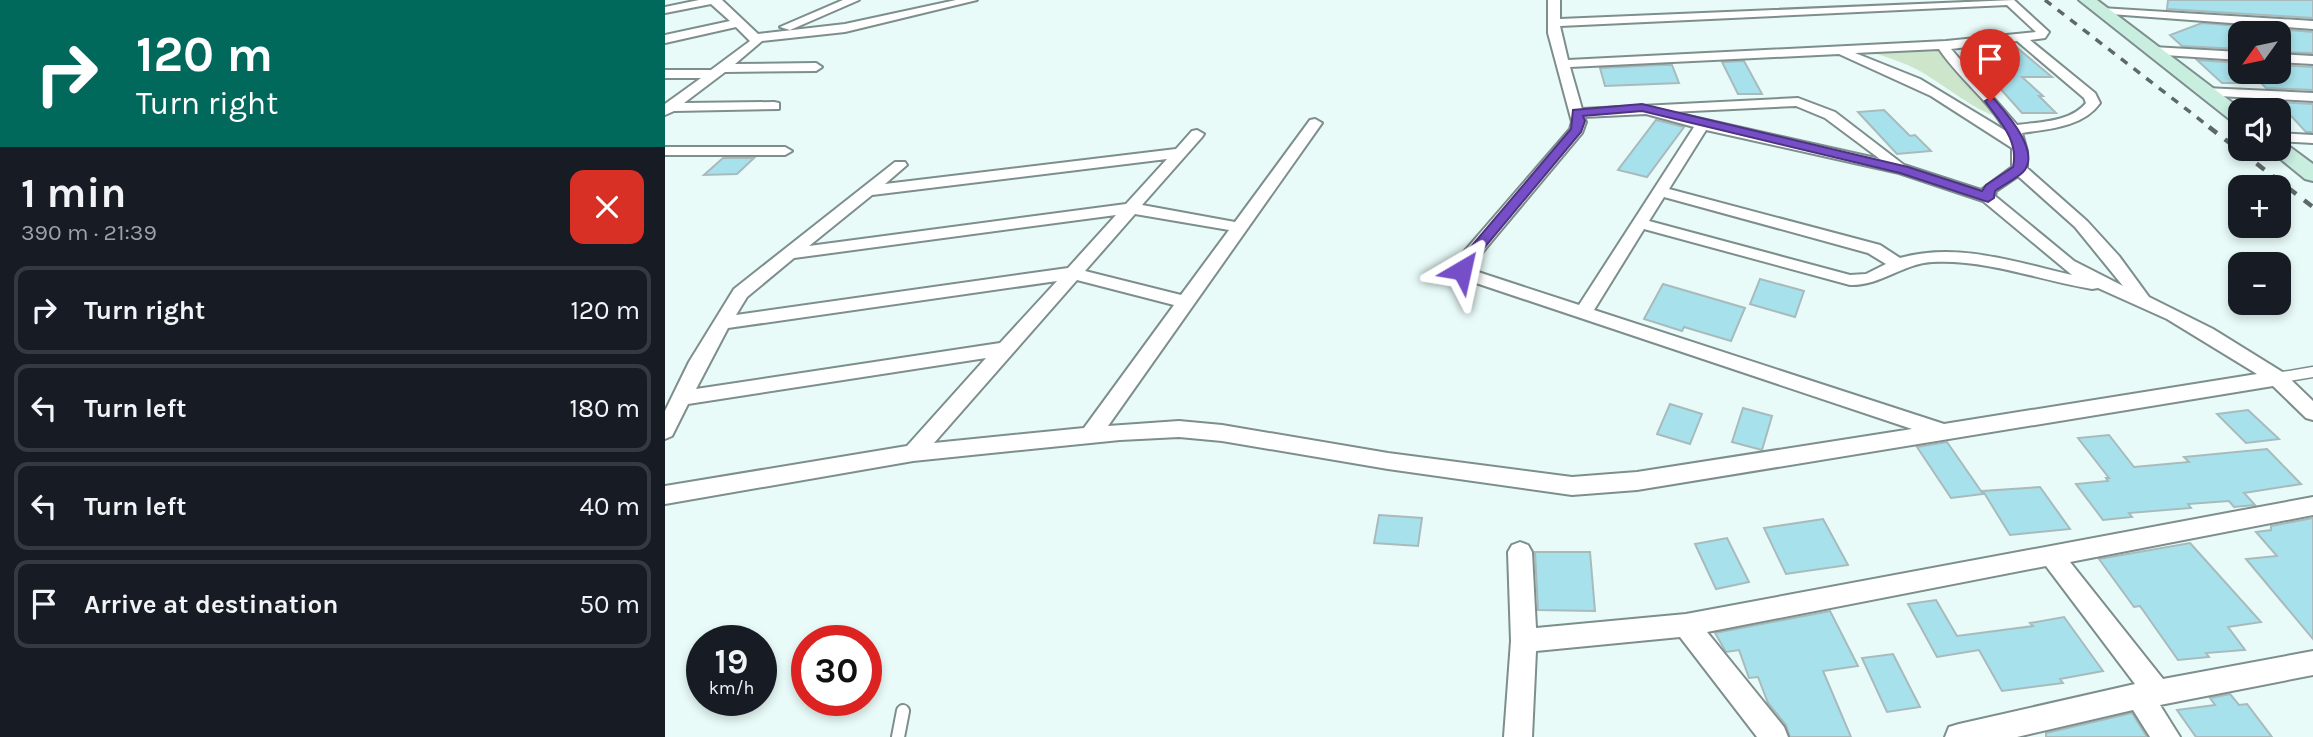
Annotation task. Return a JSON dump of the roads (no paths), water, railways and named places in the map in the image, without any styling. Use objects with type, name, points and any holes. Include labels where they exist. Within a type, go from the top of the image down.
[{"type":"street","points":[[665,10],[714,0],[739,23],[760,37],[834,29],[971,0]]},
{"type":"street","points":[[668,109],[755,45],[760,37],[853,0]]},
{"type":"street","points":[[1554,0],[1553,23],[1579,121],[1577,130],[1462,265],[1462,270],[1469,277],[1944,431]]},
{"type":"street","points":[[1553,23],[2008,1],[2043,32],[2035,37],[1947,45],[1563,64]]},
{"type":"street","points":[[2094,6],[2313,25]]},
{"type":"street","points":[[2094,6],[2228,109]]},
{"type":"street","points":[[665,39],[739,23]]},
{"type":"street","points":[[2013,130],[2074,118],[2085,114],[2093,103],[2090,96],[2021,38]]},
{"type":"street","points":[[1947,45],[1945,51],[2013,130],[2020,146],[2019,169]]},
{"type":"street","points":[[1833,50],[1890,68],[1920,82],[2020,146]]},
{"type":"street","points":[[2153,51],[2228,55]]},
{"type":"street","points":[[2291,59],[2313,60]]},
{"type":"street","points":[[665,74],[816,67]]},
{"type":"street","points":[[2205,92],[2313,97]]},
{"type":"street","points":[[1577,113],[1787,102],[1807,104],[1830,115],[1903,170]]},
{"type":"street","points":[[668,109],[774,106]]},
{"type":"street","points":[[1642,108],[1903,170],[1988,198],[2067,265],[2206,333],[2277,378],[2313,412]]},
{"type":"street","points":[[1090,435],[1315,123]]},
{"type":"street","points":[[1582,314],[1703,124]]},
{"type":"street","points":[[913,453],[1197,134]]},
{"type":"street","points":[[2291,138],[2313,139]]},
{"type":"street","points":[[665,151],[785,151]]},
{"type":"street","points":[[866,191],[1179,153]]},
{"type":"street","points":[[2291,157],[2313,174]]},
{"type":"street","points":[[665,431],[721,323],[740,293],[900,164]]},
{"type":"street","points":[[1988,198],[1986,194],[1990,188],[2019,169]]},
{"type":"street","points":[[2019,169],[2081,223],[2143,301]]},
{"type":"street","points":[[1660,191],[1874,249],[1898,264]]},
{"type":"street","points":[[788,254],[1130,208],[1238,227]]},
{"type":"street","points":[[1640,223],[1850,281],[1869,280],[1898,264],[1923,258],[1976,258],[2063,279],[2107,286]]},
{"type":"street","points":[[721,323],[1072,273],[1186,302]]},
{"type":"street","points":[[681,398],[1005,349]]},
{"type":"street","points":[[665,495],[913,453],[1179,429],[1222,433],[1572,486],[1637,481],[2277,378]]},
{"type":"street","points":[[1524,641],[1686,625],[2313,506]]},
{"type":"street","points":[[1518,737],[1524,641],[1520,552]]},
{"type":"street","points":[[2052,556],[2149,694],[2167,737]]},
{"type":"street","points":[[1686,625],[1774,737]]},
{"type":"street","points":[[1959,737],[2149,694],[2313,663]]},
{"type":"lane","points":[[2277,378],[2313,372]]},
{"type":"lane","points":[[898,737],[903,712]]},
{"type":"railway","points":[[2045,0],[2212,129]]},
{"type":"railway","points":[[2209,127],[2313,207]]}]
